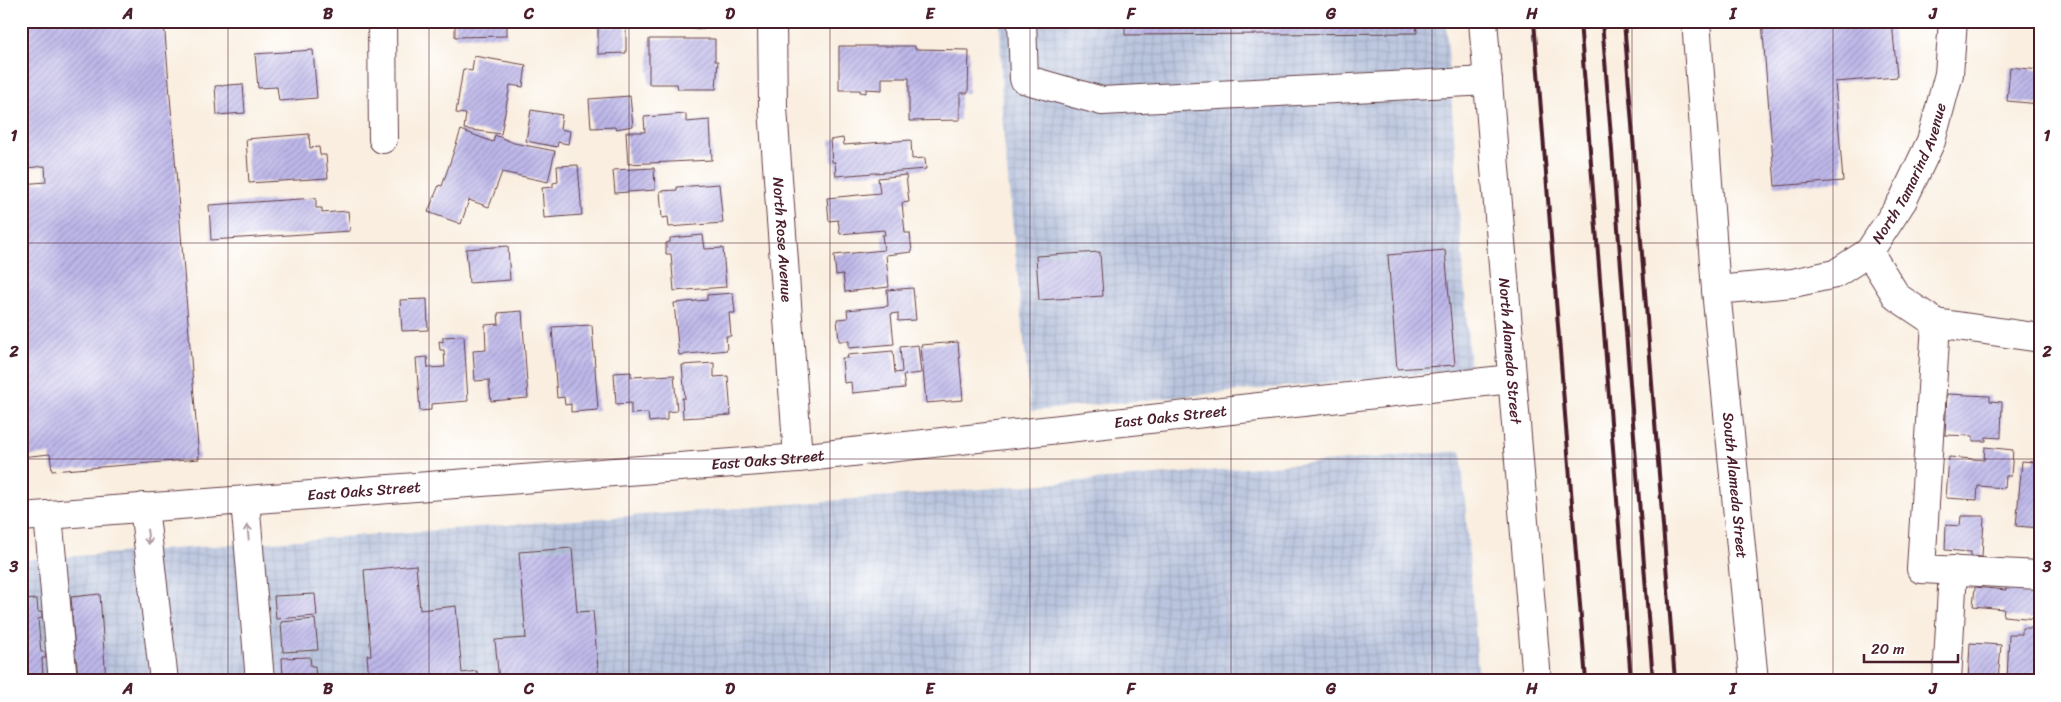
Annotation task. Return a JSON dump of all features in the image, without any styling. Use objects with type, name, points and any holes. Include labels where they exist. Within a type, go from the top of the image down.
[{"type":"street","points":[[382,21],[383,139]]},
{"type":"street","name":"North Rose Avenue","points":[[772,21],[773,108],[798,458]]},
{"type":"street","points":[[1022,21],[1024,78],[1102,101],[1488,82]]},
{"type":"street","name":"North Alameda Street","points":[[1483,21],[1537,681]]},
{"type":"street","points":[[1696,21],[1716,290]]},
{"type":"street","name":"North Tamarind Avenue","points":[[1716,290],[1793,282],[1835,274],[1869,252],[1904,200],[1931,141],[1949,74],[1953,21]]},
{"type":"street","points":[[1869,252],[1897,297],[1936,323],[2040,338]]},
{"type":"street","name":"South Alameda Street","points":[[1716,290],[1754,681]]},
{"type":"street","points":[[1936,323],[1921,569],[2040,575]]},
{"type":"street","name":"East Oaks Street","points":[[21,517],[798,458],[1512,380]]},
{"type":"street","points":[[245,500],[260,681]]},
{"type":"street","points":[[144,507],[164,681]]},
{"type":"street","points":[[48,515],[62,681]]},
{"type":"street","points":[[1947,681],[1952,570]]},
{"type":"shaded area","points":[[1000,21],[1446,21],[1470,369],[1031,411],[1002,118]]},
{"type":"shaded area","points":[[1461,451],[1479,681],[21,681],[21,560],[727,509]]},
{"type":"building","points":[[21,21],[164,21],[199,459],[52,471],[50,454],[21,457],[21,184],[46,182],[45,166],[27,168],[21,95]]},
{"type":"building","points":[[455,21],[507,21],[507,36],[455,37]]},
{"type":"building","points":[[655,21],[704,21],[703,29],[655,24]]},
{"type":"building","points":[[835,21],[893,21],[893,27],[835,28]]},
{"type":"building","points":[[1125,21],[1416,21],[1417,33],[1125,35]]},
{"type":"building","points":[[1762,21],[1892,21],[1897,77],[1835,82],[1843,181],[1775,186]]},
{"type":"building","points":[[598,27],[626,27],[626,53],[598,54]]},
{"type":"building","points":[[649,39],[715,39],[715,61],[718,61],[716,89],[678,89],[677,84],[649,84]]},
{"type":"building","points":[[839,46],[915,46],[915,49],[969,50],[968,93],[960,93],[960,120],[909,121],[909,78],[882,78],[882,90],[866,89],[866,93],[860,92],[860,90],[839,90]]},
{"type":"building","points":[[313,50],[317,98],[279,101],[277,87],[258,88],[255,54]]},
{"type":"building","points":[[474,56],[526,65],[523,87],[510,85],[501,134],[464,129],[466,114],[456,113],[463,69],[472,71]]},
{"type":"building","points":[[2010,67],[2040,70],[2040,104],[2007,101]]},
{"type":"building","points":[[243,84],[245,113],[217,115],[215,86]]},
{"type":"building","points":[[630,96],[633,126],[616,129],[616,127],[591,128],[589,99]]},
{"type":"building","points":[[531,110],[562,115],[560,129],[570,131],[568,144],[558,142],[557,147],[526,141]]},
{"type":"building","points":[[686,114],[686,122],[710,120],[712,160],[628,164],[626,132],[645,132],[644,117]]},
{"type":"building","points":[[461,130],[493,142],[495,135],[514,143],[555,151],[548,182],[502,172],[489,207],[469,200],[461,224],[428,212],[439,185],[442,186]]},
{"type":"building","points":[[309,134],[310,148],[319,147],[320,155],[326,155],[328,178],[249,183],[246,139]]},
{"type":"building","points":[[843,138],[844,145],[911,140],[912,159],[925,158],[926,169],[836,176],[835,162],[832,162],[830,140]]},
{"type":"building","points":[[578,165],[582,215],[544,218],[542,188],[553,187],[553,183],[558,182],[557,166]]},
{"type":"building","points":[[654,168],[655,190],[615,193],[613,170]]},
{"type":"building","points":[[906,175],[909,202],[902,203],[905,233],[910,233],[912,252],[886,255],[889,287],[845,292],[843,274],[836,275],[834,255],[884,250],[882,235],[885,235],[884,230],[840,234],[838,220],[829,221],[827,198],[880,193],[878,178]]},
{"type":"building","points":[[719,184],[723,223],[669,227],[668,217],[662,218],[660,191],[677,190],[677,187]]},
{"type":"building","points":[[316,198],[316,208],[322,208],[322,213],[348,211],[350,231],[211,240],[209,205]]},
{"type":"building","points":[[703,235],[705,249],[723,248],[726,287],[674,291],[671,254],[666,254],[666,243],[670,242],[670,238]]},
{"type":"building","points":[[508,246],[510,280],[469,283],[466,249]]},
{"type":"building","points":[[1445,250],[1455,365],[1397,369],[1388,255]]},
{"type":"building","points":[[1100,252],[1103,296],[1039,300],[1036,256]]},
{"type":"building","points":[[913,288],[916,320],[898,321],[898,313],[891,314],[894,344],[849,348],[849,341],[839,341],[837,319],[848,318],[847,310],[888,306],[887,290]]},
{"type":"building","points":[[733,293],[735,313],[729,313],[731,336],[726,336],[727,350],[679,355],[674,303],[707,300],[707,295]]},
{"type":"building","points":[[427,299],[428,330],[402,331],[400,300]]},
{"type":"building","points":[[522,311],[528,398],[491,401],[489,380],[475,381],[473,351],[486,350],[485,325],[499,324],[498,313]]},
{"type":"building","points":[[592,325],[598,410],[571,412],[571,404],[565,405],[564,397],[557,398],[552,327]]},
{"type":"building","points":[[464,336],[468,401],[431,404],[431,410],[420,411],[416,358],[427,357],[428,368],[445,367],[444,350],[440,350],[439,341],[443,342],[443,337]]},
{"type":"building","points":[[958,342],[963,400],[926,403],[921,345]]},
{"type":"building","points":[[918,345],[921,373],[903,375],[905,388],[852,393],[851,382],[844,383],[842,358],[848,358],[847,355],[893,351],[895,373],[902,372],[900,347]]},
{"type":"building","points":[[714,363],[714,377],[728,376],[731,415],[683,418],[682,398],[685,398],[682,365]]},
{"type":"building","points":[[631,372],[631,377],[674,375],[677,411],[667,412],[667,420],[649,422],[648,413],[631,414],[631,403],[616,404],[614,373]]},
{"type":"building","points":[[1947,394],[1990,396],[1990,401],[2002,402],[2001,438],[1986,437],[1986,441],[1973,441],[1973,436],[1945,435]]},
{"type":"building","points":[[1985,447],[2013,450],[2011,476],[2006,476],[2005,488],[1978,486],[1977,500],[1946,498],[1949,457],[1984,460]]},
{"type":"building","points":[[2035,457],[2040,457],[2040,528],[2016,526],[2022,461],[2034,462]]},
{"type":"building","points":[[1961,516],[1984,516],[1982,557],[1971,556],[1971,552],[1945,550],[1946,525],[1960,526]]},
{"type":"building","points":[[572,548],[577,612],[593,611],[599,681],[499,681],[495,640],[526,638],[519,552]]},
{"type":"building","points":[[416,565],[420,610],[456,606],[462,673],[477,671],[478,681],[372,681],[369,679],[367,655],[371,655],[364,570]]},
{"type":"building","points":[[2006,586],[2038,588],[2036,619],[2003,616],[2004,609],[1973,606],[1975,587],[2006,590]]},
{"type":"building","points":[[100,594],[106,681],[74,681],[74,678],[78,677],[76,657],[72,657],[72,650],[75,650],[72,615],[69,616],[68,610],[72,610],[71,597]]},
{"type":"building","points":[[315,594],[317,616],[276,619],[274,596]]},
{"type":"building","points":[[37,599],[38,612],[42,612],[42,618],[38,619],[41,652],[45,652],[46,658],[42,658],[43,679],[47,681],[21,681],[21,600]]},
{"type":"building","points":[[315,619],[318,650],[283,652],[281,622]]},
{"type":"building","points":[[2022,628],[2040,628],[2040,681],[2007,681],[2009,634],[2022,634]]},
{"type":"building","points":[[1970,643],[2001,645],[1998,681],[1968,681]]},
{"type":"building","points":[[310,657],[311,666],[315,666],[316,681],[283,681],[282,658]]},
{"type":"railway","points":[[1534,21],[1586,681]]},
{"type":"railway","points":[[1580,21],[1631,681]]},
{"type":"railway","points":[[1602,21],[1653,681]]},
{"type":"railway","points":[[1624,21],[1675,681]]}]
